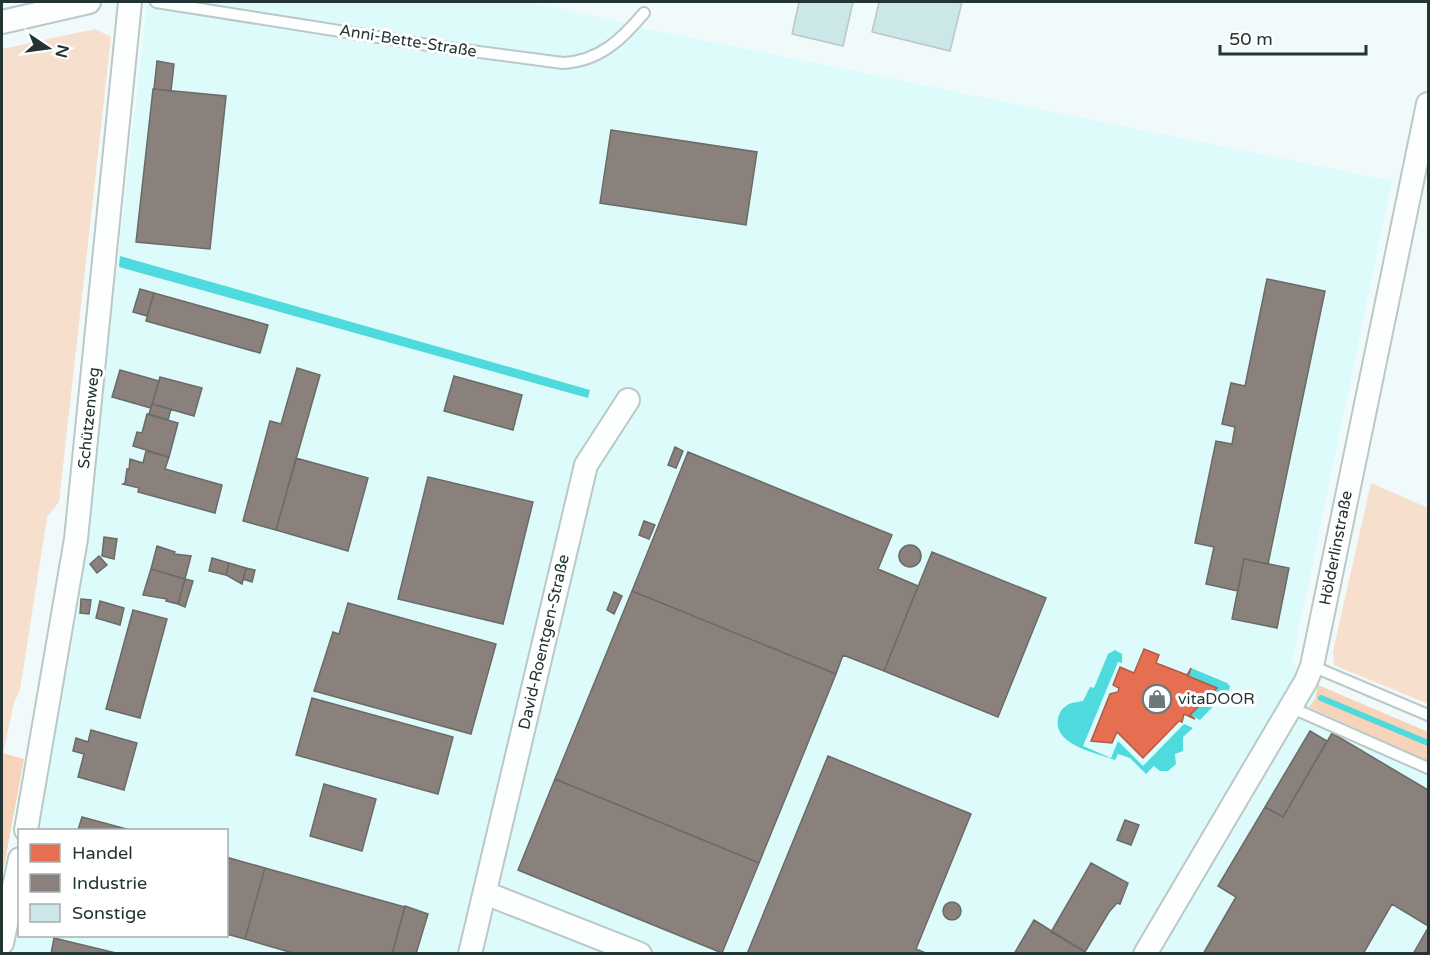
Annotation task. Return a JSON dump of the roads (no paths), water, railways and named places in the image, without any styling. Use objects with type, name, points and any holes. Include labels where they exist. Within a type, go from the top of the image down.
[{"type":"street","points":[[2,22],[89,2]]},
{"type":"street","name":"Schützenweg","points":[[26,829],[76,539],[130,2]]},
{"type":"street","name":"Hölderlinstraße","points":[[1145,954],[1312,666],[1428,104]]},
{"type":"street","name":"David-Roentgen-Straße","points":[[470,954],[586,465],[628,400]]},
{"type":"street","points":[[2,943],[18,868]]},
{"type":"street","points":[[485,893],[640,954]]},
{"type":"lane","name":"Anni-Bette-Straße","points":[[156,2],[550,62],[582,60],[604,51],[626,35],[644,13]]},
{"type":"lane","points":[[1312,666],[1428,715]]},
{"type":"lane","points":[[1290,706],[1428,768]]},
{"type":"water","points":[[120,256],[590,390],[588,398],[119,267]]},
{"type":"water","points":[[1115,650],[1122,654],[1122,663],[1118,662],[1083,746],[1111,758],[1118,741],[1143,766],[1184,724],[1193,728],[1183,737],[1183,751],[1175,754],[1176,764],[1168,771],[1160,771],[1154,766],[1146,774],[1130,758],[1118,754],[1115,760],[1087,751],[1069,742],[1058,728],[1059,714],[1069,704],[1083,701],[1090,687],[1094,688],[1108,654]]},
{"type":"water","points":[[1191,668],[1230,686],[1229,690],[1200,720],[1190,715],[1217,688],[1188,676]]},
{"type":"waterway","points":[[1321,698],[1428,743]]},
{"type":"place","name":"vitaDOOR","points":[[1157,699]]}]
